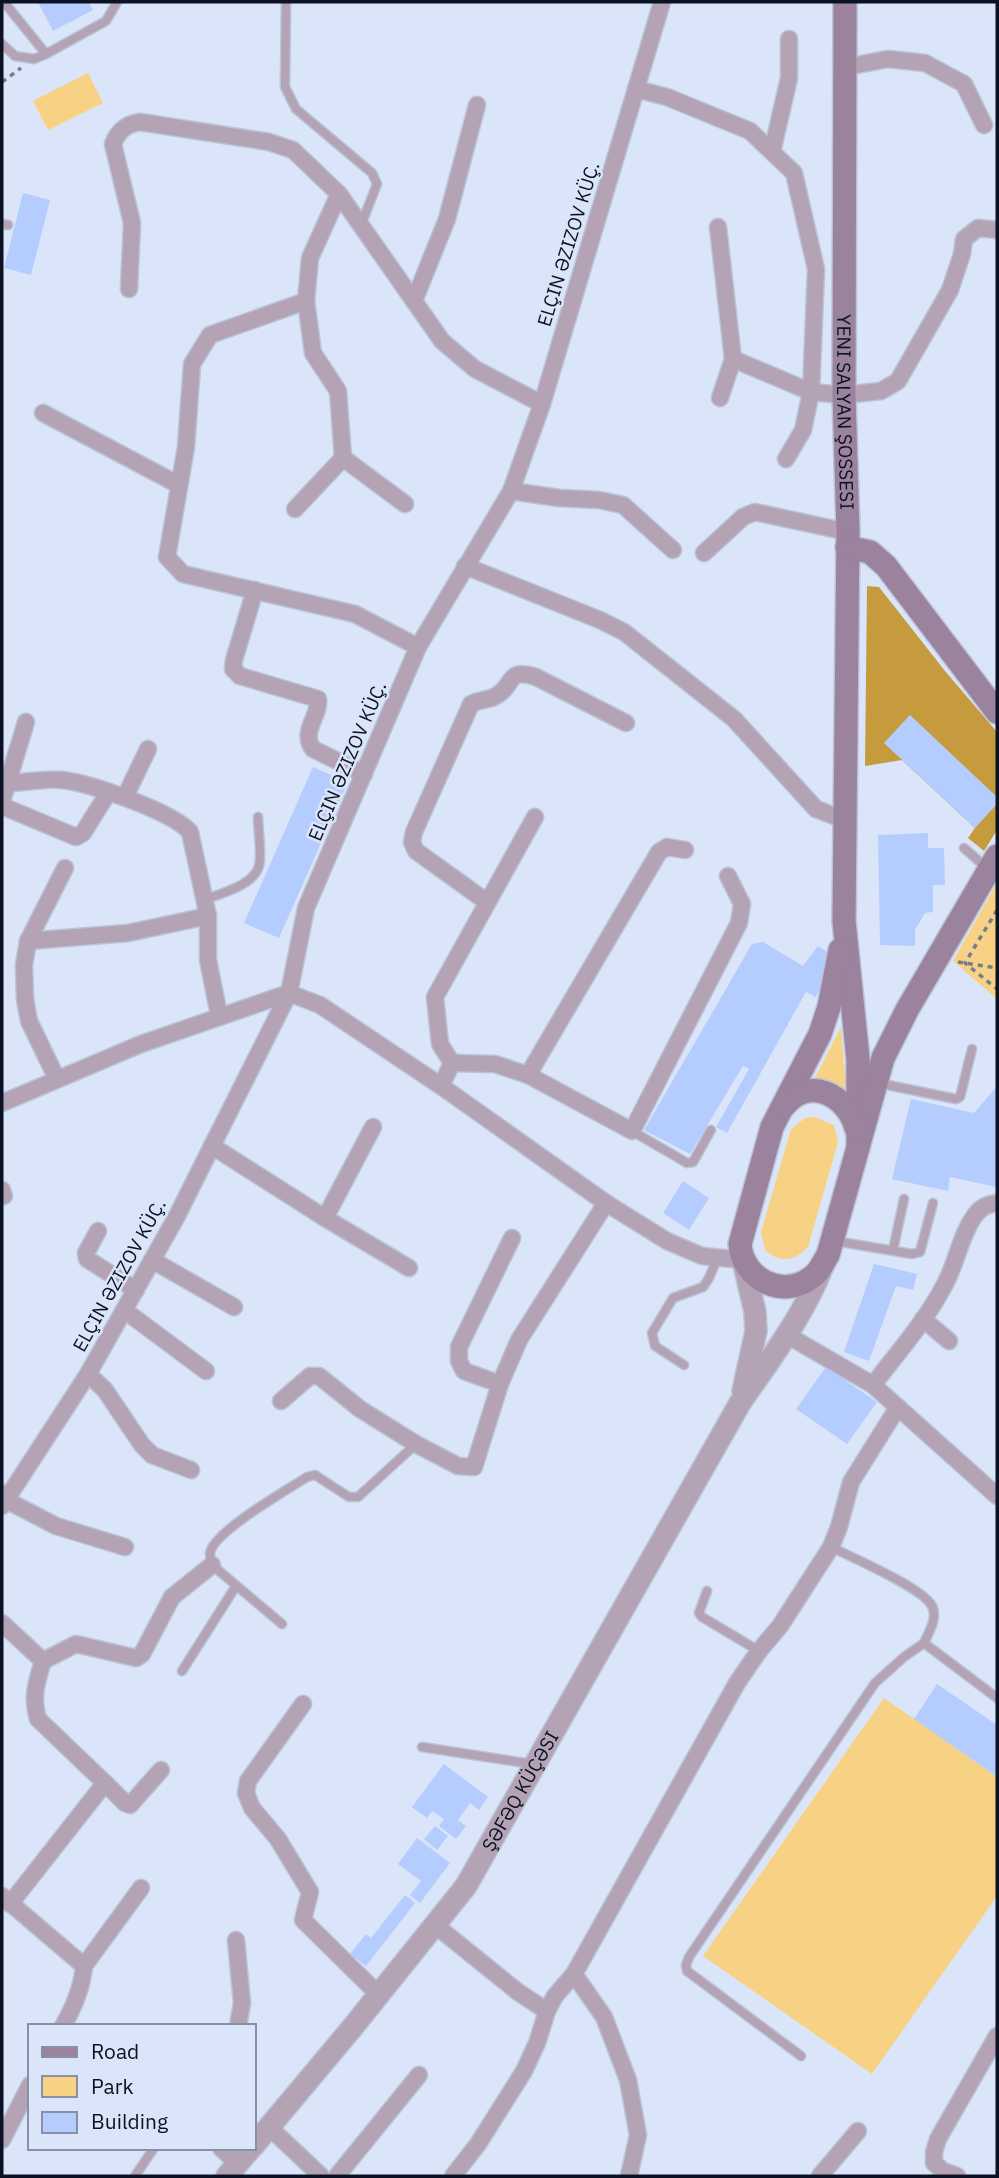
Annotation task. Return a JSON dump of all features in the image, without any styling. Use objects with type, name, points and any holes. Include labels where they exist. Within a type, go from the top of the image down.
[{"type":"main road","name":"YENI SALYAN ŞOSSESI","points":[[844,921],[848,539],[844,395],[845,2]]},
{"type":"main road","points":[[848,539],[870,552],[886,566],[997,712]]},
{"type":"main road","points":[[844,921],[836,981],[820,1034],[777,1115],[740,1244],[743,1261],[755,1276],[777,1287],[790,1287],[814,1276],[830,1248],[875,1083],[895,1031],[992,862]]},
{"type":"main road","points":[[844,921],[858,1059],[858,1148]]},
{"type":"main road","points":[[777,1115],[788,1101],[800,1094],[826,1092],[838,1097],[851,1114],[858,1148]]},
{"type":"street","name":"ELÇIN ƏZIZOV KÜÇ.","points":[[3,1500],[88,1374],[212,1146],[289,993],[306,908],[418,647],[511,491],[542,404],[662,2]]},
{"type":"street","points":[[772,152],[789,78],[789,39]]},
{"type":"street","points":[[846,67],[888,59],[925,63],[964,84],[984,125]]},
{"type":"street","points":[[636,89],[667,97],[750,131],[794,173],[816,269],[811,392],[803,430],[786,459]]},
{"type":"street","points":[[414,301],[447,219],[477,105]]},
{"type":"street","points":[[129,289],[132,223],[113,144],[122,129],[130,123],[140,121],[269,142],[293,150],[339,194],[442,341],[475,369],[542,404]]},
{"type":"street","points":[[339,194],[310,258],[306,301],[313,353],[338,391],[344,458],[405,504]]},
{"type":"street","points":[[719,227],[733,359],[720,398]]},
{"type":"street","points":[[733,359],[811,392],[844,395],[881,391],[898,381],[950,289],[964,239],[978,228],[997,230]]},
{"type":"street","points":[[306,301],[210,335],[192,364],[186,447],[167,557],[183,573],[355,614],[418,647]]},
{"type":"street","points":[[43,413],[179,485]]},
{"type":"street","points":[[295,509],[344,458]]},
{"type":"street","points":[[511,491],[623,505],[673,550]]},
{"type":"street","points":[[704,553],[743,517],[755,512],[848,539]]},
{"type":"street","points":[[465,566],[624,632],[734,719],[816,809],[845,820]]},
{"type":"street","points":[[256,590],[233,669],[240,676],[318,699],[319,706],[307,733],[308,742],[313,749],[364,774]]},
{"type":"street","points":[[487,902],[416,851],[412,842],[471,704],[495,696],[514,675],[521,673],[536,677],[626,723]]},
{"type":"street","points":[[26,722],[2,804],[76,837],[83,833],[108,793]]},
{"type":"street","points":[[125,797],[148,749]]},
{"type":"street","points":[[8,783],[61,780],[125,797],[183,823],[190,832],[206,908],[208,960],[219,1016]]},
{"type":"street","points":[[452,1063],[440,1044],[435,997],[534,817]]},
{"type":"street","points":[[528,1074],[659,852],[667,847],[685,850]]},
{"type":"street","points":[[57,1079],[29,1021],[24,976],[28,941],[65,868]]},
{"type":"street","points":[[452,1063],[495,1064],[528,1074],[632,1131],[739,923],[743,904],[728,876]]},
{"type":"street","points":[[28,941],[128,933],[206,908]]},
{"type":"street","points":[[2,1103],[219,1016],[289,993],[320,1005],[441,1086],[606,1203],[667,1241],[685,1250],[717,1259],[743,1261],[753,1303],[756,1331],[740,1403]]},
{"type":"street","points":[[441,1086],[452,1063]]},
{"type":"street","points":[[325,1217],[373,1127]]},
{"type":"street","points":[[212,1146],[409,1268]]},
{"type":"street","points":[[281,1401],[310,1376],[319,1376],[360,1409],[416,1444],[458,1466],[474,1467],[500,1384],[519,1340],[606,1203]]},
{"type":"street","points":[[873,1385],[923,1319],[953,1268],[970,1222],[977,1212],[988,1204],[997,1203]]},
{"type":"street","points":[[98,1231],[86,1253],[87,1259],[136,1290]]},
{"type":"street","points":[[500,1384],[464,1371],[459,1361],[459,1347],[512,1238]]},
{"type":"street","points":[[740,1403],[787,1335],[813,1290],[830,1248]]},
{"type":"street","points":[[152,1260],[234,1307]]},
{"type":"street","points":[[124,1310],[206,1371]]},
{"type":"street","points":[[923,1319],[949,1341]]},
{"type":"street","points":[[787,1335],[873,1385],[997,1496]]},
{"type":"street","points":[[88,1374],[105,1390],[142,1445],[152,1455],[191,1470]]},
{"type":"street","name":"ŞƏFƏQ KÜÇƏSI","points":[[256,2142],[466,1886],[740,1403]]},
{"type":"street","points":[[453,2176],[478,2144],[524,2071],[555,1996],[574,1974],[737,1683],[780,1626],[831,1547],[851,1482],[898,1406]]},
{"type":"street","points":[[3,1500],[56,1526],[125,1547]]},
{"type":"street","points":[[161,1770],[130,1805],[125,1803],[38,1719],[33,1706],[34,1691],[43,1661],[76,1644],[136,1658],[142,1654],[172,1597],[212,1565]]},
{"type":"street","points":[[2,1623],[43,1661]]},
{"type":"street","points":[[303,1704],[248,1781],[246,1793],[252,1808],[278,1839],[310,1892],[303,1920],[379,1995]]},
{"type":"street","points":[[84,1966],[6,1900],[105,1783]]},
{"type":"street","points":[[64,2024],[72,2011],[82,1982],[84,1966],[141,1888]]},
{"type":"street","points":[[435,1925],[518,1992],[547,2011]]},
{"type":"street","points":[[236,1940],[242,2003],[238,2024]]},
{"type":"street","points":[[574,1974],[604,2017],[628,2080],[638,2135],[629,2176]]},
{"type":"street","points":[[946,2175],[934,2163],[938,2139],[997,2036]]},
{"type":"street","points":[[337,2176],[419,2074]]},
{"type":"street","points":[[2,2140],[28,2089]]},
{"type":"street","points":[[269,2127],[321,2176]]},
{"type":"street","points":[[820,2176],[858,2131]]},
{"type":"street","points":[[225,2150],[243,2158]]},
{"type":"lane","points":[[4,2],[46,54]]},
{"type":"lane","points":[[2,44],[15,56],[34,59],[106,21],[117,2]]},
{"type":"lane","points":[[286,2],[285,87],[296,108],[372,173],[377,184],[360,225]]},
{"type":"lane","points":[[206,908],[253,876],[259,866],[258,817]]},
{"type":"lane","points":[[964,848],[992,862]]},
{"type":"lane","points":[[875,1083],[956,1099],[960,1097],[972,1049]]},
{"type":"lane","points":[[632,1131],[687,1163],[693,1162],[697,1157],[710,1130]]},
{"type":"lane","points":[[893,1250],[904,1199]]},
{"type":"lane","points":[[830,1248],[893,1250],[912,1254],[920,1252],[933,1203]]},
{"type":"lane","points":[[684,1365],[655,1346],[652,1333],[673,1298],[703,1287],[717,1259]]},
{"type":"lane","points":[[282,1624],[212,1565],[210,1554],[214,1544],[230,1528],[307,1477],[315,1475],[349,1497],[358,1497],[416,1444]]},
{"type":"lane","points":[[801,2056],[687,1971],[686,1965],[876,1683],[924,1643],[933,1626],[932,1605],[925,1598],[878,1570],[831,1547]]},
{"type":"lane","points":[[182,1671],[236,1586]]},
{"type":"lane","points":[[707,1591],[699,1613],[702,1617],[759,1651]]},
{"type":"lane","points":[[924,1643],[997,1698]]},
{"type":"lane","points":[[422,1747],[534,1765]]},
{"type":"lane","points":[[135,2176],[153,2150]]},
{"type":"path","points":[[965,963],[997,910]]},
{"type":"path","points":[[953,961],[997,968]]},
{"type":"path","points":[[965,963],[997,989]]},
{"type":"green space","points":[[88,73],[103,103],[48,130],[33,101]]},
{"type":"green space","points":[[997,883],[997,999],[953,961]]},
{"type":"green space","points":[[841,1027],[846,1089],[831,1082],[814,1080]]},
{"type":"green space","points":[[815,1117],[834,1125],[838,1142],[808,1247],[792,1258],[782,1259],[765,1250],[761,1232],[791,1129],[805,1118]]},
{"type":"green space","points":[[884,1698],[997,1777],[997,1896],[872,2074],[703,1956]]},
{"type":"shaded area","points":[[867,586],[879,587],[997,732],[997,830],[984,851],[968,838],[975,828],[902,760],[865,766]]},
{"type":"building","points":[[38,2],[89,2],[93,10],[53,31]]},
{"type":"building","points":[[23,193],[50,200],[31,275],[4,268]]},
{"type":"building","points":[[910,715],[997,797],[997,804],[975,828],[884,743]]},
{"type":"building","points":[[313,767],[348,782],[279,938],[244,923]]},
{"type":"building","points":[[928,833],[928,848],[944,848],[945,885],[933,885],[933,912],[925,913],[915,930],[915,946],[880,945],[878,835]]},
{"type":"building","points":[[763,942],[803,966],[818,946],[830,954],[826,976],[816,997],[806,992],[727,1133],[716,1127],[749,1069],[743,1066],[690,1154],[644,1130],[752,944]]},
{"type":"building","points":[[997,1086],[997,1187],[950,1177],[948,1191],[892,1179],[911,1099],[974,1113]]},
{"type":"building","points":[[683,1181],[709,1198],[689,1230],[663,1213]]},
{"type":"building","points":[[874,1264],[917,1274],[913,1290],[896,1286],[869,1361],[844,1352]]},
{"type":"building","points":[[826,1367],[877,1402],[847,1444],[796,1409]]},
{"type":"building","points":[[937,1684],[997,1725],[997,1777],[914,1719]]},
{"type":"building","points":[[444,1764],[488,1797],[479,1810],[470,1803],[458,1820],[466,1826],[456,1839],[439,1826],[444,1819],[432,1811],[427,1818],[412,1807]]},
{"type":"building","points":[[435,1826],[448,1836],[437,1850],[424,1839]]},
{"type":"building","points":[[417,1838],[450,1863],[420,1903],[410,1895],[421,1881],[398,1864]]},
{"type":"building","points":[[405,1895],[415,1903],[366,1966],[350,1954],[366,1934],[371,1938]]}]
